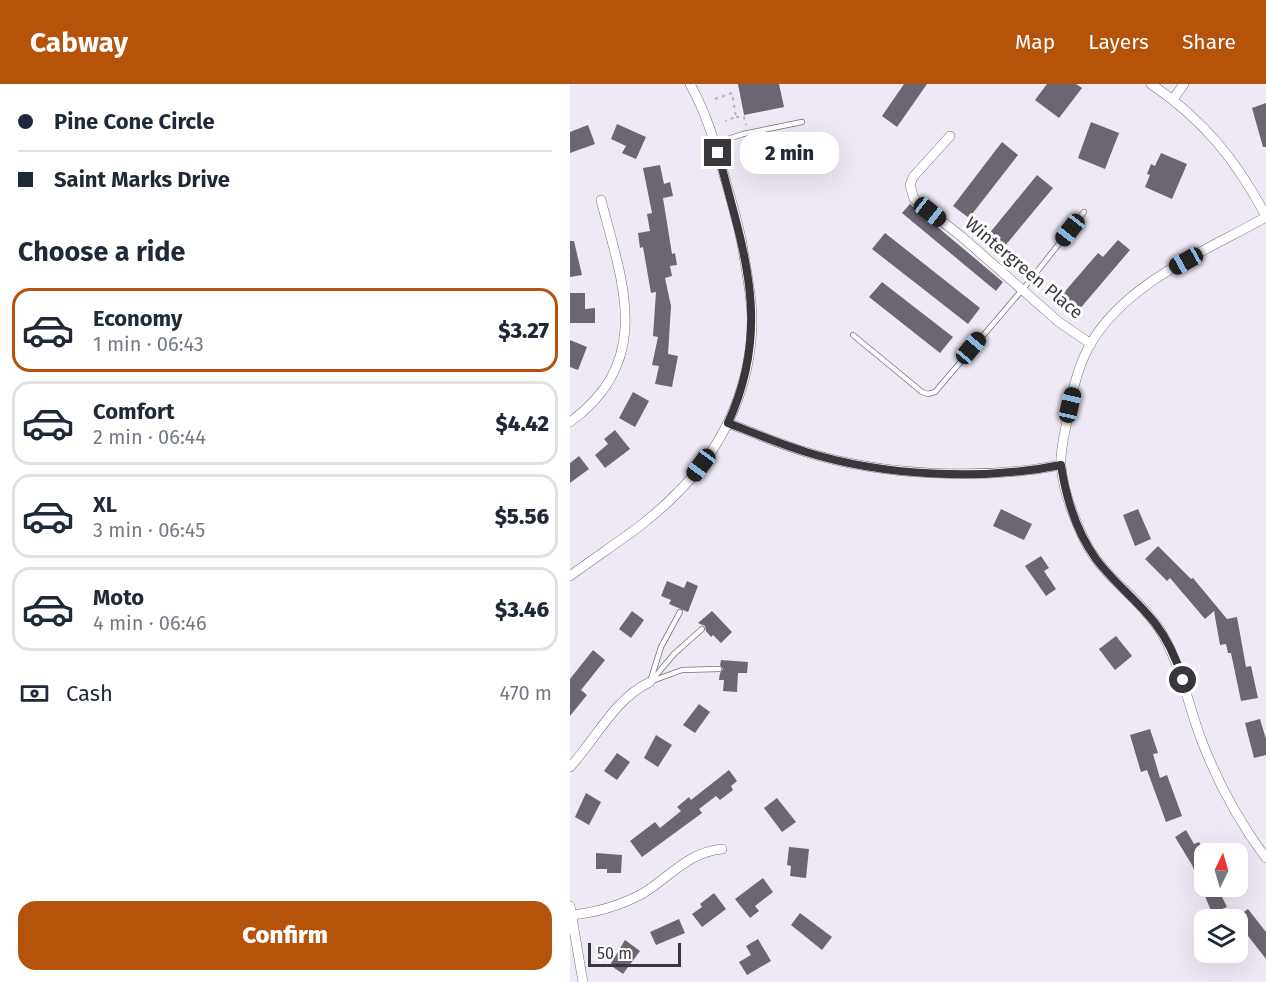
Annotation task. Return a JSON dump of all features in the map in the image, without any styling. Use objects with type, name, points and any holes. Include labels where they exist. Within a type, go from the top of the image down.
[{"type":"street","points":[[570,576],[646,520],[678,493],[709,454],[728,423],[744,385],[752,339],[750,289],[736,213],[716,142],[703,108],[690,84]]},
{"type":"street","points":[[1151,84],[1196,119],[1226,151],[1266,217],[1152,281],[1116,313],[1090,344],[1073,391],[1062,446],[1061,465],[1071,508],[1087,545],[1110,575],[1142,608],[1161,632],[1179,669],[1200,737],[1217,776],[1266,858]]},
{"type":"street","points":[[1173,99],[1184,84]]},
{"type":"street","name":"Wintergreen Place","points":[[950,136],[913,177],[910,185],[911,195],[1059,322],[1090,344]]},
{"type":"street","points":[[570,422],[599,397],[612,379],[619,362],[626,322],[625,301],[601,200]]},
{"type":"street","points":[[728,423],[806,452],[883,469],[969,474],[1038,470],[1061,465]]},
{"type":"street","points":[[570,767],[619,705],[639,687],[650,682]]},
{"type":"street","points":[[583,982],[571,912],[624,902],[647,890],[693,857],[707,850],[722,849]]},
{"type":"lane","points":[[716,142],[802,122]]},
{"type":"lane","points":[[853,335],[922,392],[928,394],[935,392],[1084,212]]},
{"type":"lane","points":[[650,682],[661,647],[680,612]]},
{"type":"lane","points":[[650,682],[674,654],[702,629]]},
{"type":"lane","points":[[650,682],[682,670],[719,669]]},
{"type":"path","points":[[715,99],[732,93],[736,117]]},
{"type":"path","points":[[725,121],[744,117]]},
{"type":"building","points":[[738,84],[779,84],[784,107],[744,115]]},
{"type":"building","points":[[904,84],[927,84],[897,127],[882,116]]},
{"type":"building","points":[[1047,84],[1076,84],[1082,88],[1059,118],[1035,100]]},
{"type":"building","points":[[1266,103],[1266,147],[1263,147],[1252,108]]},
{"type":"building","points":[[1091,122],[1119,133],[1105,169],[1078,158]]},
{"type":"building","points":[[617,124],[646,137],[636,159],[622,153],[626,146],[611,139]]},
{"type":"building","points":[[588,125],[595,144],[570,153],[570,132]]},
{"type":"building","points":[[1002,142],[1018,155],[969,218],[953,206]]},
{"type":"building","points":[[1161,153],[1187,164],[1172,199],[1145,187],[1150,175],[1147,174],[1151,164],[1155,166]]},
{"type":"building","points":[[660,165],[664,184],[670,182],[673,196],[663,198],[672,254],[675,253],[677,265],[670,266],[672,276],[665,278],[671,306],[668,354],[678,356],[672,387],[655,384],[659,366],[652,365],[658,337],[653,336],[656,292],[651,293],[643,247],[640,248],[638,233],[650,231],[647,214],[652,213],[643,168]]},
{"type":"building","points":[[1037,175],[1053,188],[1004,247],[988,235]]},
{"type":"building","points":[[910,204],[1003,282],[996,291],[902,213]]},
{"type":"building","points":[[885,233],[980,308],[968,324],[872,249]]},
{"type":"building","points":[[1118,240],[1130,250],[1078,311],[1061,296],[1098,253],[1103,257]]},
{"type":"building","points":[[570,241],[574,241],[582,275],[570,277]]},
{"type":"building","points":[[882,282],[953,337],[940,353],[869,297]]},
{"type":"building","points":[[570,293],[585,293],[585,309],[595,308],[595,323],[570,323]]},
{"type":"building","points":[[570,340],[587,347],[578,370],[570,367]]},
{"type":"building","points":[[633,392],[649,401],[635,427],[619,418]]},
{"type":"building","points":[[615,430],[630,449],[605,468],[595,455],[608,444],[604,439]]},
{"type":"building","points":[[579,456],[589,469],[570,483],[570,463]]},
{"type":"building","points":[[1001,509],[1032,524],[1024,540],[993,526]]},
{"type":"building","points":[[1138,509],[1151,539],[1135,546],[1123,515]]},
{"type":"building","points":[[1158,546],[1191,579],[1193,578],[1227,619],[1237,617],[1246,667],[1251,666],[1258,698],[1241,701],[1231,653],[1228,653],[1226,644],[1220,645],[1214,611],[1205,619],[1170,578],[1167,581],[1145,559]]},
{"type":"building","points":[[1041,556],[1049,568],[1044,571],[1056,589],[1046,596],[1025,566]]},
{"type":"building","points":[[667,581],[684,588],[687,581],[698,586],[688,612],[669,604],[671,600],[661,596]]},
{"type":"building","points":[[632,611],[644,620],[631,638],[619,629]]},
{"type":"building","points":[[712,611],[732,632],[721,643],[713,635],[711,637],[705,626],[698,623]]},
{"type":"building","points":[[1116,636],[1132,656],[1115,670],[1099,649]]},
{"type":"building","points":[[593,650],[605,660],[581,690],[587,695],[570,716],[570,679]]},
{"type":"building","points":[[721,660],[748,662],[747,673],[738,673],[737,692],[723,691],[724,680],[719,680],[723,669],[720,665]]},
{"type":"building","points":[[699,704],[710,712],[695,733],[683,725]]},
{"type":"building","points":[[1260,719],[1266,739],[1266,755],[1254,758],[1245,723]]},
{"type":"building","points":[[1150,729],[1158,753],[1153,754],[1160,778],[1167,775],[1182,816],[1166,822],[1147,770],[1141,772],[1130,735]]},
{"type":"building","points":[[656,735],[672,745],[658,767],[644,758]]},
{"type":"building","points":[[617,753],[630,762],[617,780],[604,771]]},
{"type":"building","points":[[729,770],[737,781],[731,786],[733,790],[720,800],[716,796],[699,809],[702,813],[642,857],[630,841],[655,822],[660,828],[681,811],[677,807],[689,797],[691,800]]},
{"type":"building","points":[[586,793],[601,802],[589,825],[575,817]]},
{"type":"building","points":[[777,798],[796,822],[782,832],[764,808]]},
{"type":"building","points":[[1186,830],[1194,844],[1194,870],[1192,865],[1175,837]]},
{"type":"building","points":[[789,847],[809,849],[806,878],[790,876],[791,866],[787,865]]},
{"type":"building","points":[[596,853],[622,855],[621,873],[607,873],[607,869],[596,869]]},
{"type":"building","points":[[763,878],[773,892],[755,906],[759,911],[750,918],[735,899]]},
{"type":"building","points":[[714,893],[726,909],[702,927],[692,914],[702,907],[700,904]]},
{"type":"building","points":[[1205,897],[1222,897],[1227,907],[1222,909],[1210,909]]},
{"type":"building","points":[[1248,909],[1266,932],[1266,959],[1248,936]]},
{"type":"building","points":[[800,913],[832,937],[822,950],[791,925]]},
{"type":"building","points":[[679,919],[685,933],[656,945],[650,932]]},
{"type":"building","points":[[758,939],[771,961],[747,975],[739,962],[751,955],[746,946]]},
{"type":"building","points":[[625,940],[640,951],[623,974],[610,965]]},
{"type":"route","points":[[718,153],[736,213],[750,289],[752,316],[752,339],[744,385],[728,423],[806,452],[883,469],[969,474],[1038,470],[1061,465],[1071,508],[1087,545],[1097,560],[1161,632],[1183,680]]}]
